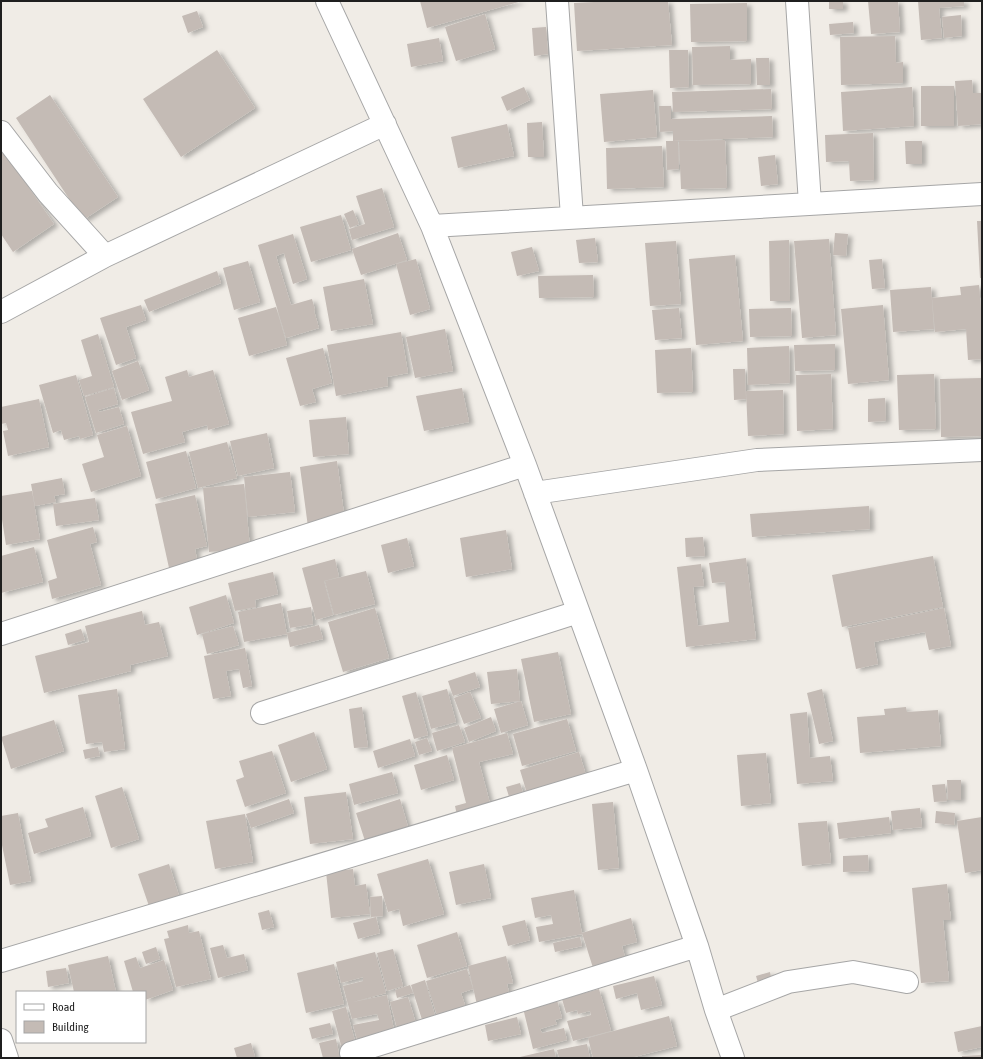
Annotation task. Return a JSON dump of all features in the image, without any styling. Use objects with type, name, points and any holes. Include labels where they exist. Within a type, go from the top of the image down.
[{"type":"street","points":[[327,1],[432,226],[525,465],[636,770],[697,946],[716,1010],[733,1058]]},
{"type":"street","points":[[557,1],[572,217]]},
{"type":"street","points":[[797,1],[810,204]]},
{"type":"street","points":[[1,312],[105,256],[385,124]]},
{"type":"street","points":[[1,132],[48,193],[105,256]]},
{"type":"street","points":[[432,226],[982,194]]},
{"type":"street","points":[[535,493],[757,460],[982,450]]},
{"type":"street","points":[[1,634],[525,465]]},
{"type":"street","points":[[262,713],[578,612]]},
{"type":"street","points":[[1,961],[636,770]]},
{"type":"street","points":[[351,1053],[697,946]]},
{"type":"street","points":[[716,1010],[788,982],[853,972],[907,982]]},
{"type":"street","points":[[1,1040],[7,1058]]},
{"type":"building","points":[[420,1],[522,1],[427,28]]},
{"type":"building","points":[[668,1],[672,45],[577,51],[574,3]]},
{"type":"building","points":[[829,1],[843,1],[843,9],[829,9]]},
{"type":"building","points":[[868,1],[898,1],[900,32],[871,34]]},
{"type":"building","points":[[918,1],[964,1],[964,6],[939,8],[942,38],[921,40]]},
{"type":"building","points":[[747,3],[747,41],[691,42],[690,4]]},
{"type":"building","points":[[197,11],[203,27],[188,33],[182,16]]},
{"type":"building","points":[[485,14],[495,49],[456,61],[445,27]]},
{"type":"building","points":[[961,15],[962,36],[944,38],[942,17]]},
{"type":"building","points":[[853,22],[854,33],[830,35],[829,24]]},
{"type":"building","points":[[546,27],[548,54],[534,56],[532,28]]},
{"type":"building","points":[[895,36],[896,63],[903,62],[903,83],[841,85],[840,37]]},
{"type":"building","points":[[439,38],[443,61],[411,67],[407,44]]},
{"type":"building","points":[[730,46],[730,60],[751,59],[751,84],[693,85],[692,47]]},
{"type":"building","points":[[217,50],[255,108],[181,157],[143,99]]},
{"type":"building","points":[[669,50],[688,50],[689,87],[670,88]]},
{"type":"building","points":[[756,58],[769,58],[770,85],[757,85]]},
{"type":"building","points":[[972,80],[973,93],[982,93],[982,124],[958,126],[955,81]]},
{"type":"building","points":[[921,86],[954,86],[954,126],[921,126]]},
{"type":"building","points":[[524,87],[530,100],[507,111],[501,97]]},
{"type":"building","points":[[912,87],[914,126],[843,131],[841,92]]},
{"type":"building","points":[[771,89],[772,109],[673,112],[672,92]]},
{"type":"building","points":[[653,90],[657,137],[604,142],[600,94]]},
{"type":"building","points":[[50,95],[118,197],[83,220],[16,118]]},
{"type":"building","points":[[659,106],[671,106],[671,119],[772,116],[773,137],[673,141],[673,131],[660,132]]},
{"type":"building","points":[[542,122],[544,157],[528,157],[527,123]]},
{"type":"building","points":[[507,124],[514,156],[458,168],[451,137]]},
{"type":"building","points":[[873,133],[874,180],[850,181],[849,161],[826,162],[825,135]]},
{"type":"building","points":[[725,140],[727,188],[681,189],[679,141]]},
{"type":"building","points":[[666,141],[678,141],[679,169],[667,170]]},
{"type":"building","points":[[905,141],[922,141],[922,164],[906,164]]},
{"type":"building","points":[[662,146],[664,187],[607,189],[606,148]]},
{"type":"building","points":[[1,147],[54,224],[13,252],[1,234]]},
{"type":"building","points":[[775,155],[778,184],[761,186],[758,157]]},
{"type":"building","points":[[382,188],[394,227],[352,240],[349,229],[365,224],[356,196]]},
{"type":"building","points":[[353,210],[359,224],[350,228],[344,214]]},
{"type":"building","points":[[341,215],[351,250],[311,262],[300,227]]},
{"type":"building","points":[[977,221],[982,221],[982,278],[980,278]]},
{"type":"building","points":[[398,233],[407,260],[361,275],[352,249]]},
{"type":"building","points":[[835,233],[848,234],[846,256],[833,255]]},
{"type":"building","points":[[293,234],[307,279],[293,284],[284,253],[276,256],[291,305],[312,299],[319,328],[286,338],[258,245]]},
{"type":"building","points":[[595,238],[598,262],[579,263],[576,240]]},
{"type":"building","points":[[829,239],[836,335],[802,338],[794,241]]},
{"type":"building","points":[[789,240],[790,301],[770,301],[769,241]]},
{"type":"building","points":[[676,241],[681,304],[650,306],[645,243]]},
{"type":"building","points":[[532,247],[539,271],[517,276],[511,252]]},
{"type":"building","points":[[735,255],[743,341],[696,345],[689,259]]},
{"type":"building","points":[[416,259],[430,309],[410,315],[396,264]]},
{"type":"building","points":[[882,259],[885,288],[872,289],[869,260]]},
{"type":"building","points":[[248,261],[260,302],[234,310],[223,268]]},
{"type":"building","points":[[217,271],[221,283],[149,312],[144,300]]},
{"type":"building","points":[[593,275],[594,297],[539,298],[538,276]]},
{"type":"building","points":[[364,279],[373,324],[331,331],[323,287]]},
{"type":"building","points":[[979,285],[982,322],[982,359],[968,360],[966,329],[935,332],[932,298],[961,295],[960,287]]},
{"type":"building","points":[[931,287],[934,329],[893,332],[890,290]]},
{"type":"building","points":[[141,305],[146,320],[126,327],[136,358],[116,365],[100,318]]},
{"type":"building","points":[[883,305],[889,380],[848,384],[841,309]]},
{"type":"building","points":[[276,307],[287,345],[249,356],[238,318]]},
{"type":"building","points":[[679,308],[682,338],[655,340],[652,310]]},
{"type":"building","points":[[791,308],[792,336],[750,337],[749,309]]},
{"type":"building","points":[[445,329],[453,371],[415,378],[406,337]]},
{"type":"building","points":[[401,332],[408,373],[387,377],[388,386],[336,396],[327,345]]},
{"type":"building","points":[[98,334],[114,387],[84,396],[79,380],[92,376],[81,340]]},
{"type":"building","points":[[835,344],[835,370],[795,371],[794,345]]},
{"type":"building","points":[[789,346],[790,383],[748,385],[747,348]]},
{"type":"building","points":[[323,348],[332,383],[312,389],[316,402],[300,406],[286,358]]},
{"type":"building","points":[[691,348],[693,392],[657,393],[655,350]]},
{"type":"building","points":[[138,361],[149,390],[122,400],[112,371]]},
{"type":"building","points":[[733,369],[745,369],[746,399],[734,400]]},
{"type":"building","points":[[187,370],[189,377],[213,370],[229,424],[208,430],[207,425],[182,432],[185,442],[143,454],[131,412],[172,401],[165,377]]},
{"type":"building","points":[[831,374],[833,429],[797,431],[796,375]]},
{"type":"building","points":[[934,374],[936,429],[899,430],[897,375]]},
{"type":"building","points":[[76,375],[93,435],[80,439],[79,436],[64,440],[61,430],[53,433],[39,385]]},
{"type":"building","points":[[982,378],[982,436],[941,437],[940,379]]},
{"type":"building","points":[[114,388],[118,404],[98,410],[99,412],[119,407],[124,424],[96,433],[85,397]]},
{"type":"building","points":[[462,388],[469,422],[424,431],[416,396]]},
{"type":"building","points":[[783,390],[784,434],[748,436],[746,391]]},
{"type":"building","points":[[885,398],[886,421],[868,422],[868,399]]},
{"type":"building","points":[[39,399],[49,447],[8,456],[3,431],[8,430],[6,423],[1,424],[1,407]]},
{"type":"building","points":[[346,417],[349,454],[313,457],[309,420]]},
{"type":"building","points":[[127,426],[141,476],[91,492],[82,464],[104,457],[97,435]]},
{"type":"building","points":[[267,433],[274,468],[238,476],[230,441]]},
{"type":"building","points":[[227,442],[237,478],[198,488],[189,452]]},
{"type":"building","points":[[186,451],[196,488],[156,499],[146,462]]},
{"type":"building","points":[[337,461],[345,521],[308,527],[300,467]]},
{"type":"building","points":[[290,472],[295,512],[248,517],[244,477]]},
{"type":"building","points":[[62,478],[65,494],[54,496],[56,502],[35,506],[31,484]]},
{"type":"building","points":[[244,484],[250,548],[209,552],[203,488]]},
{"type":"building","points":[[32,491],[40,539],[6,545],[1,513],[1,496]]},
{"type":"building","points":[[195,495],[207,546],[195,549],[199,570],[171,577],[155,504]]},
{"type":"building","points":[[95,498],[99,520],[56,526],[53,504]]},
{"type":"building","points":[[869,506],[870,529],[752,537],[750,514]]},
{"type":"building","points":[[93,527],[97,542],[90,544],[101,585],[52,599],[48,581],[57,578],[47,540]]},
{"type":"building","points":[[506,530],[512,569],[466,577],[460,538]]},
{"type":"building","points":[[703,537],[705,556],[686,557],[685,538]]},
{"type":"building","points":[[407,538],[414,566],[388,573],[381,545]]},
{"type":"building","points":[[34,547],[43,582],[1,593],[1,556]]},
{"type":"building","points":[[933,556],[943,607],[842,627],[832,575]]},
{"type":"building","points":[[746,558],[756,639],[686,647],[677,567],[701,564],[704,586],[693,587],[698,626],[729,622],[725,582],[712,583],[709,563]]},
{"type":"building","points":[[335,559],[339,577],[324,581],[333,615],[316,620],[302,568]]},
{"type":"building","points":[[366,571],[375,604],[334,615],[325,581]]},
{"type":"building","points":[[273,572],[278,594],[255,600],[256,607],[235,611],[228,583]]},
{"type":"building","points":[[226,595],[234,623],[197,635],[189,607]]},
{"type":"building","points":[[281,603],[287,634],[244,642],[238,612]]},
{"type":"building","points":[[311,607],[313,624],[290,628],[287,611]]},
{"type":"building","points":[[375,608],[389,658],[343,672],[328,622]]},
{"type":"building","points":[[944,608],[951,646],[929,650],[925,632],[874,642],[878,664],[856,669],[848,628]]},
{"type":"building","points":[[142,611],[145,625],[159,622],[168,656],[130,665],[131,671],[44,693],[35,656],[89,642],[85,626]]},
{"type":"building","points":[[319,625],[323,639],[290,647],[287,633]]},
{"type":"building","points":[[233,626],[239,645],[207,654],[202,634]]},
{"type":"building","points":[[81,629],[85,640],[68,645],[65,634]]},
{"type":"building","points":[[245,648],[252,686],[243,688],[239,669],[226,671],[231,696],[213,699],[204,656]]},
{"type":"building","points":[[558,652],[571,714],[534,722],[521,659]]},
{"type":"building","points":[[517,669],[520,701],[491,704],[487,672]]},
{"type":"building","points":[[475,672],[480,687],[453,696],[448,681]]},
{"type":"building","points":[[117,689],[125,749],[104,752],[102,742],[86,744],[78,695]]},
{"type":"building","points":[[447,689],[456,722],[431,729],[422,696]]},
{"type":"building","points":[[822,689],[833,741],[819,744],[807,693]]},
{"type":"building","points":[[416,692],[428,735],[414,739],[402,696]]},
{"type":"building","points":[[470,692],[481,718],[464,724],[454,698]]},
{"type":"building","points":[[521,701],[528,725],[501,733],[494,709]]},
{"type":"building","points":[[362,707],[368,747],[354,748],[349,709]]},
{"type":"building","points":[[906,707],[907,712],[938,710],[941,746],[860,753],[857,717],[885,715],[884,709]]},
{"type":"building","points":[[807,712],[810,758],[830,756],[833,781],[797,784],[790,714]]},
{"type":"building","points":[[491,717],[496,731],[469,742],[464,728]]},
{"type":"building","points":[[567,719],[576,751],[522,766],[513,734]]},
{"type":"building","points":[[54,720],[64,751],[11,769],[1,737]]},
{"type":"building","points":[[459,725],[465,742],[437,751],[432,733]]},
{"type":"building","points":[[314,732],[327,769],[291,782],[278,745]]},
{"type":"building","points":[[507,733],[513,754],[479,762],[492,811],[458,820],[455,806],[466,803],[452,748]]},
{"type":"building","points":[[427,738],[432,751],[419,755],[415,742]]},
{"type":"building","points":[[410,739],[415,756],[378,768],[373,751]]},
{"type":"building","points":[[98,747],[100,756],[85,759],[83,750]]},
{"type":"building","points":[[272,751],[286,793],[245,807],[236,780],[244,777],[239,761]]},
{"type":"building","points":[[579,752],[588,782],[529,800],[520,770]]},
{"type":"building","points":[[766,753],[771,803],[741,806],[737,755]]},
{"type":"building","points":[[447,755],[454,780],[421,790],[414,765]]},
{"type":"building","points":[[392,772],[398,793],[354,805],[349,784]]},
{"type":"building","points":[[947,780],[961,780],[961,800],[948,800]]},
{"type":"building","points":[[520,783],[526,802],[512,806],[506,787]]},
{"type":"building","points":[[945,784],[947,801],[934,802],[932,785]]},
{"type":"building","points":[[122,787],[139,839],[111,848],[95,796]]},
{"type":"building","points":[[346,792],[353,839],[310,844],[304,797]]},
{"type":"building","points":[[289,799],[294,813],[251,828],[246,814]]},
{"type":"building","points":[[400,799],[408,827],[365,841],[356,813]]},
{"type":"building","points":[[613,802],[619,868],[598,870],[592,804]]},
{"type":"building","points":[[83,807],[91,836],[34,854],[28,833],[48,827],[45,819]]},
{"type":"building","points":[[920,808],[922,827],[893,830],[891,811]]},
{"type":"building","points":[[936,811],[955,813],[954,825],[935,823]]},
{"type":"building","points":[[18,813],[31,881],[10,885],[1,840],[1,816]]},
{"type":"building","points":[[245,814],[253,862],[215,869],[206,821]]},
{"type":"building","points":[[889,817],[891,833],[839,839],[837,823]]},
{"type":"building","points":[[982,817],[982,870],[965,873],[957,821]]},
{"type":"building","points":[[827,821],[831,863],[802,866],[798,823]]},
{"type":"building","points":[[868,855],[869,871],[843,872],[843,856]]},
{"type":"building","points":[[428,859],[444,914],[403,926],[399,909],[388,912],[377,874]]},
{"type":"building","points":[[169,864],[180,899],[150,909],[138,874]]},
{"type":"building","points":[[484,864],[491,898],[456,905],[449,872]]},
{"type":"building","points":[[353,869],[355,886],[366,884],[370,914],[331,918],[326,872]]},
{"type":"building","points":[[947,884],[951,920],[943,920],[949,981],[921,983],[912,888]]},
{"type":"building","points":[[574,890],[582,934],[539,942],[536,927],[553,924],[551,915],[535,918],[531,898]]},
{"type":"building","points":[[382,896],[383,916],[371,917],[370,897]]},
{"type":"building","points":[[269,910],[274,927],[262,930],[258,913]]},
{"type":"building","points":[[376,917],[380,933],[358,939],[353,923]]},
{"type":"building","points":[[631,918],[637,942],[622,946],[626,961],[594,971],[582,933]]},
{"type":"building","points":[[525,920],[530,940],[508,946],[502,926]]},
{"type":"building","points":[[188,925],[189,933],[199,931],[211,979],[176,987],[164,939],[169,938],[167,931]]},
{"type":"building","points":[[457,932],[467,966],[427,978],[417,945]]},
{"type":"building","points":[[580,937],[582,946],[555,952],[553,943]]},
{"type":"building","points":[[223,945],[227,958],[244,954],[248,970],[218,978],[210,948]]},
{"type":"building","points":[[156,947],[160,959],[146,964],[142,952]]},
{"type":"building","points":[[393,949],[403,986],[387,991],[377,953]]},
{"type":"building","points":[[375,952],[386,993],[353,1002],[387,995],[395,1035],[358,1043],[353,1025],[379,1020],[377,1014],[352,1019],[343,986],[363,981],[363,977],[341,983],[336,962]]},
{"type":"building","points":[[108,956],[116,991],[74,991],[68,965]]},
{"type":"building","points":[[506,956],[513,983],[507,984],[511,1000],[478,1009],[468,966]]},
{"type":"building","points":[[136,957],[140,968],[164,960],[173,990],[146,1000],[146,991],[133,991],[124,961]]},
{"type":"building","points":[[334,964],[344,1004],[306,1013],[297,973]]},
{"type":"building","points":[[66,968],[69,983],[48,987],[46,971]]},
{"type":"building","points":[[467,969],[473,989],[461,993],[468,1014],[439,1022],[426,981]]},
{"type":"building","points":[[770,972],[773,986],[760,990],[756,976]]},
{"type":"building","points":[[654,976],[662,1005],[641,1010],[637,993],[616,999],[613,986]]},
{"type":"building","points":[[425,980],[437,1023],[424,1026],[411,985]]},
{"type":"building","points":[[410,985],[413,993],[397,998],[395,990]]},
{"type":"building","points":[[599,989],[611,1031],[573,1041],[567,1021],[591,1015],[590,1011],[578,1014],[577,1010],[566,1013],[562,999]]},
{"type":"building","points":[[408,997],[417,1027],[398,1032],[390,1002]]},
{"type":"building","points":[[557,1000],[562,1018],[555,1020],[557,1024],[540,1029],[542,1033],[564,1028],[567,1040],[533,1049],[523,1008]]},
{"type":"building","points":[[346,1007],[356,1045],[342,1049],[332,1011]]},
{"type":"building","points":[[669,1016],[677,1046],[630,1058],[593,1058],[588,1038]]},
{"type":"building","points":[[517,1017],[521,1034],[488,1041],[485,1025]]},
{"type":"building","points":[[330,1023],[333,1034],[312,1039],[309,1028]]},
{"type":"building","points":[[982,1026],[982,1047],[958,1052],[954,1032]]},
{"type":"building","points":[[336,1039],[340,1058],[323,1058],[319,1043]]},
{"type":"building","points":[[251,1043],[255,1057],[237,1058],[234,1048]]},
{"type":"building","points":[[587,1044],[590,1058],[559,1058],[557,1050]]},
{"type":"building","points":[[554,1049],[556,1058],[520,1058],[520,1057]]},
{"type":"building","points":[[982,1055],[982,1058],[962,1058],[962,1056]]}]
